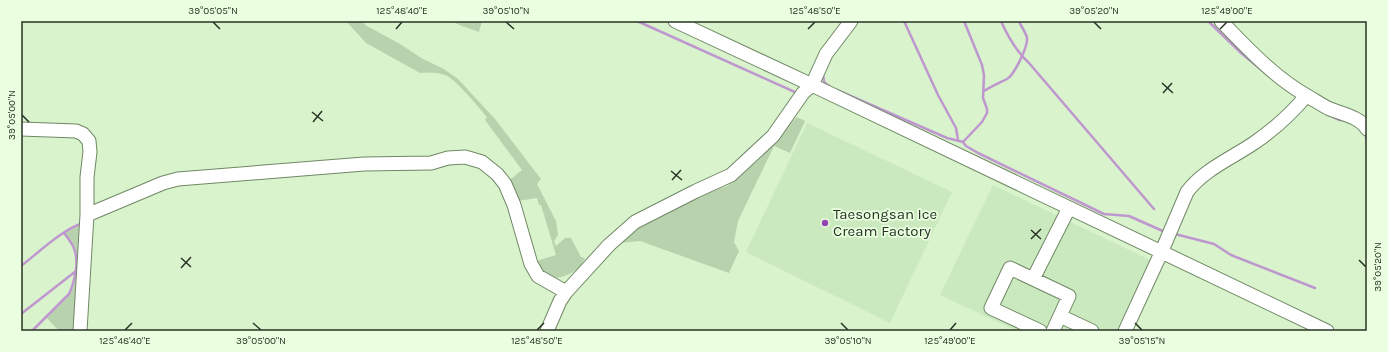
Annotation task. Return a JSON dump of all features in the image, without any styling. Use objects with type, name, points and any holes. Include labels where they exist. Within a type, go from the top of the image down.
[{"type":"street","points":[[675,21],[1327,331]]},
{"type":"street","points":[[547,331],[560,301],[566,292],[609,245],[635,222],[696,191],[720,181],[734,172],[773,136],[803,93],[812,85],[826,54],[851,21]]},
{"type":"street","points":[[1221,21],[1260,61],[1298,91],[1304,98],[1350,116],[1365,125],[1367,129]]},
{"type":"street","points":[[1125,331],[1187,192],[1193,184],[1255,142],[1284,119],[1304,98]]},
{"type":"street","points":[[21,129],[76,131],[83,134],[89,141],[90,152],[87,177],[80,331]]},
{"type":"street","points":[[86,215],[163,183],[178,179],[364,164],[431,163],[448,158],[465,157],[482,162],[497,174],[505,184],[514,205],[531,264],[538,276],[566,292]]},
{"type":"street","points":[[1033,279],[1069,208]]},
{"type":"street","points":[[1040,331],[991,308],[1010,268],[1069,296],[1053,331]]},
{"type":"street","points":[[1060,316],[1092,331]]},
{"type":"shaded area","points":[[346,21],[361,21],[423,59],[444,69],[458,79],[495,119],[541,179],[537,184],[556,221],[558,235],[554,241],[556,246],[565,238],[571,238],[581,257],[585,258],[577,269],[565,276],[555,278],[547,276],[540,269],[536,261],[556,255],[541,205],[539,205],[537,198],[518,201],[507,182],[522,170],[485,120],[487,117],[467,94],[455,82],[445,75],[433,72],[420,73],[366,43]]},
{"type":"shaded area","points":[[451,21],[482,21],[479,32]]},
{"type":"shaded area","points":[[797,117],[805,121],[790,153],[774,146],[738,221],[734,242],[739,251],[729,273],[640,241],[620,243],[640,225],[702,195],[727,186]]},
{"type":"shaded area","points":[[807,123],[952,192],[890,323],[746,252]]},
{"type":"shaded area","points":[[993,185],[1150,260],[1116,331],[1017,331],[940,295]]},
{"type":"shaded area","points":[[84,224],[78,331],[59,331],[47,318],[72,291],[77,271],[76,251],[65,233],[79,225]]},
{"type":"waterway","points":[[637,21],[797,93]]},
{"type":"waterway","points":[[904,21],[938,95],[956,128],[958,140]]},
{"type":"waterway","points":[[963,142],[982,122],[987,113],[983,98],[984,75],[982,65],[964,21]]},
{"type":"waterway","points":[[1001,21],[1020,54],[1154,209]]},
{"type":"waterway","points":[[984,91],[1007,79],[1020,60],[1027,42],[1027,38],[1019,21]]},
{"type":"waterway","points":[[1208,21],[1241,53],[1270,77]]},
{"type":"waterway","points":[[823,74],[824,82],[829,86]]},
{"type":"waterway","points":[[837,90],[947,138],[963,142],[966,146],[978,153],[1104,214],[1129,216],[1165,232]]},
{"type":"waterway","points":[[1333,117],[1339,120],[1344,120]]},
{"type":"waterway","points":[[1365,132],[1367,143]]},
{"type":"waterway","points":[[21,266],[67,230],[83,223]]},
{"type":"waterway","points":[[32,331],[69,294],[73,283],[76,270],[75,252],[72,244],[64,233]]},
{"type":"waterway","points":[[1175,234],[1214,244],[1231,255],[1315,288]]},
{"type":"waterway","points":[[21,314],[76,271]]},
{"type":"place","name":"Taesongsan Ice Cream Factory","points":[[825,223]]}]
